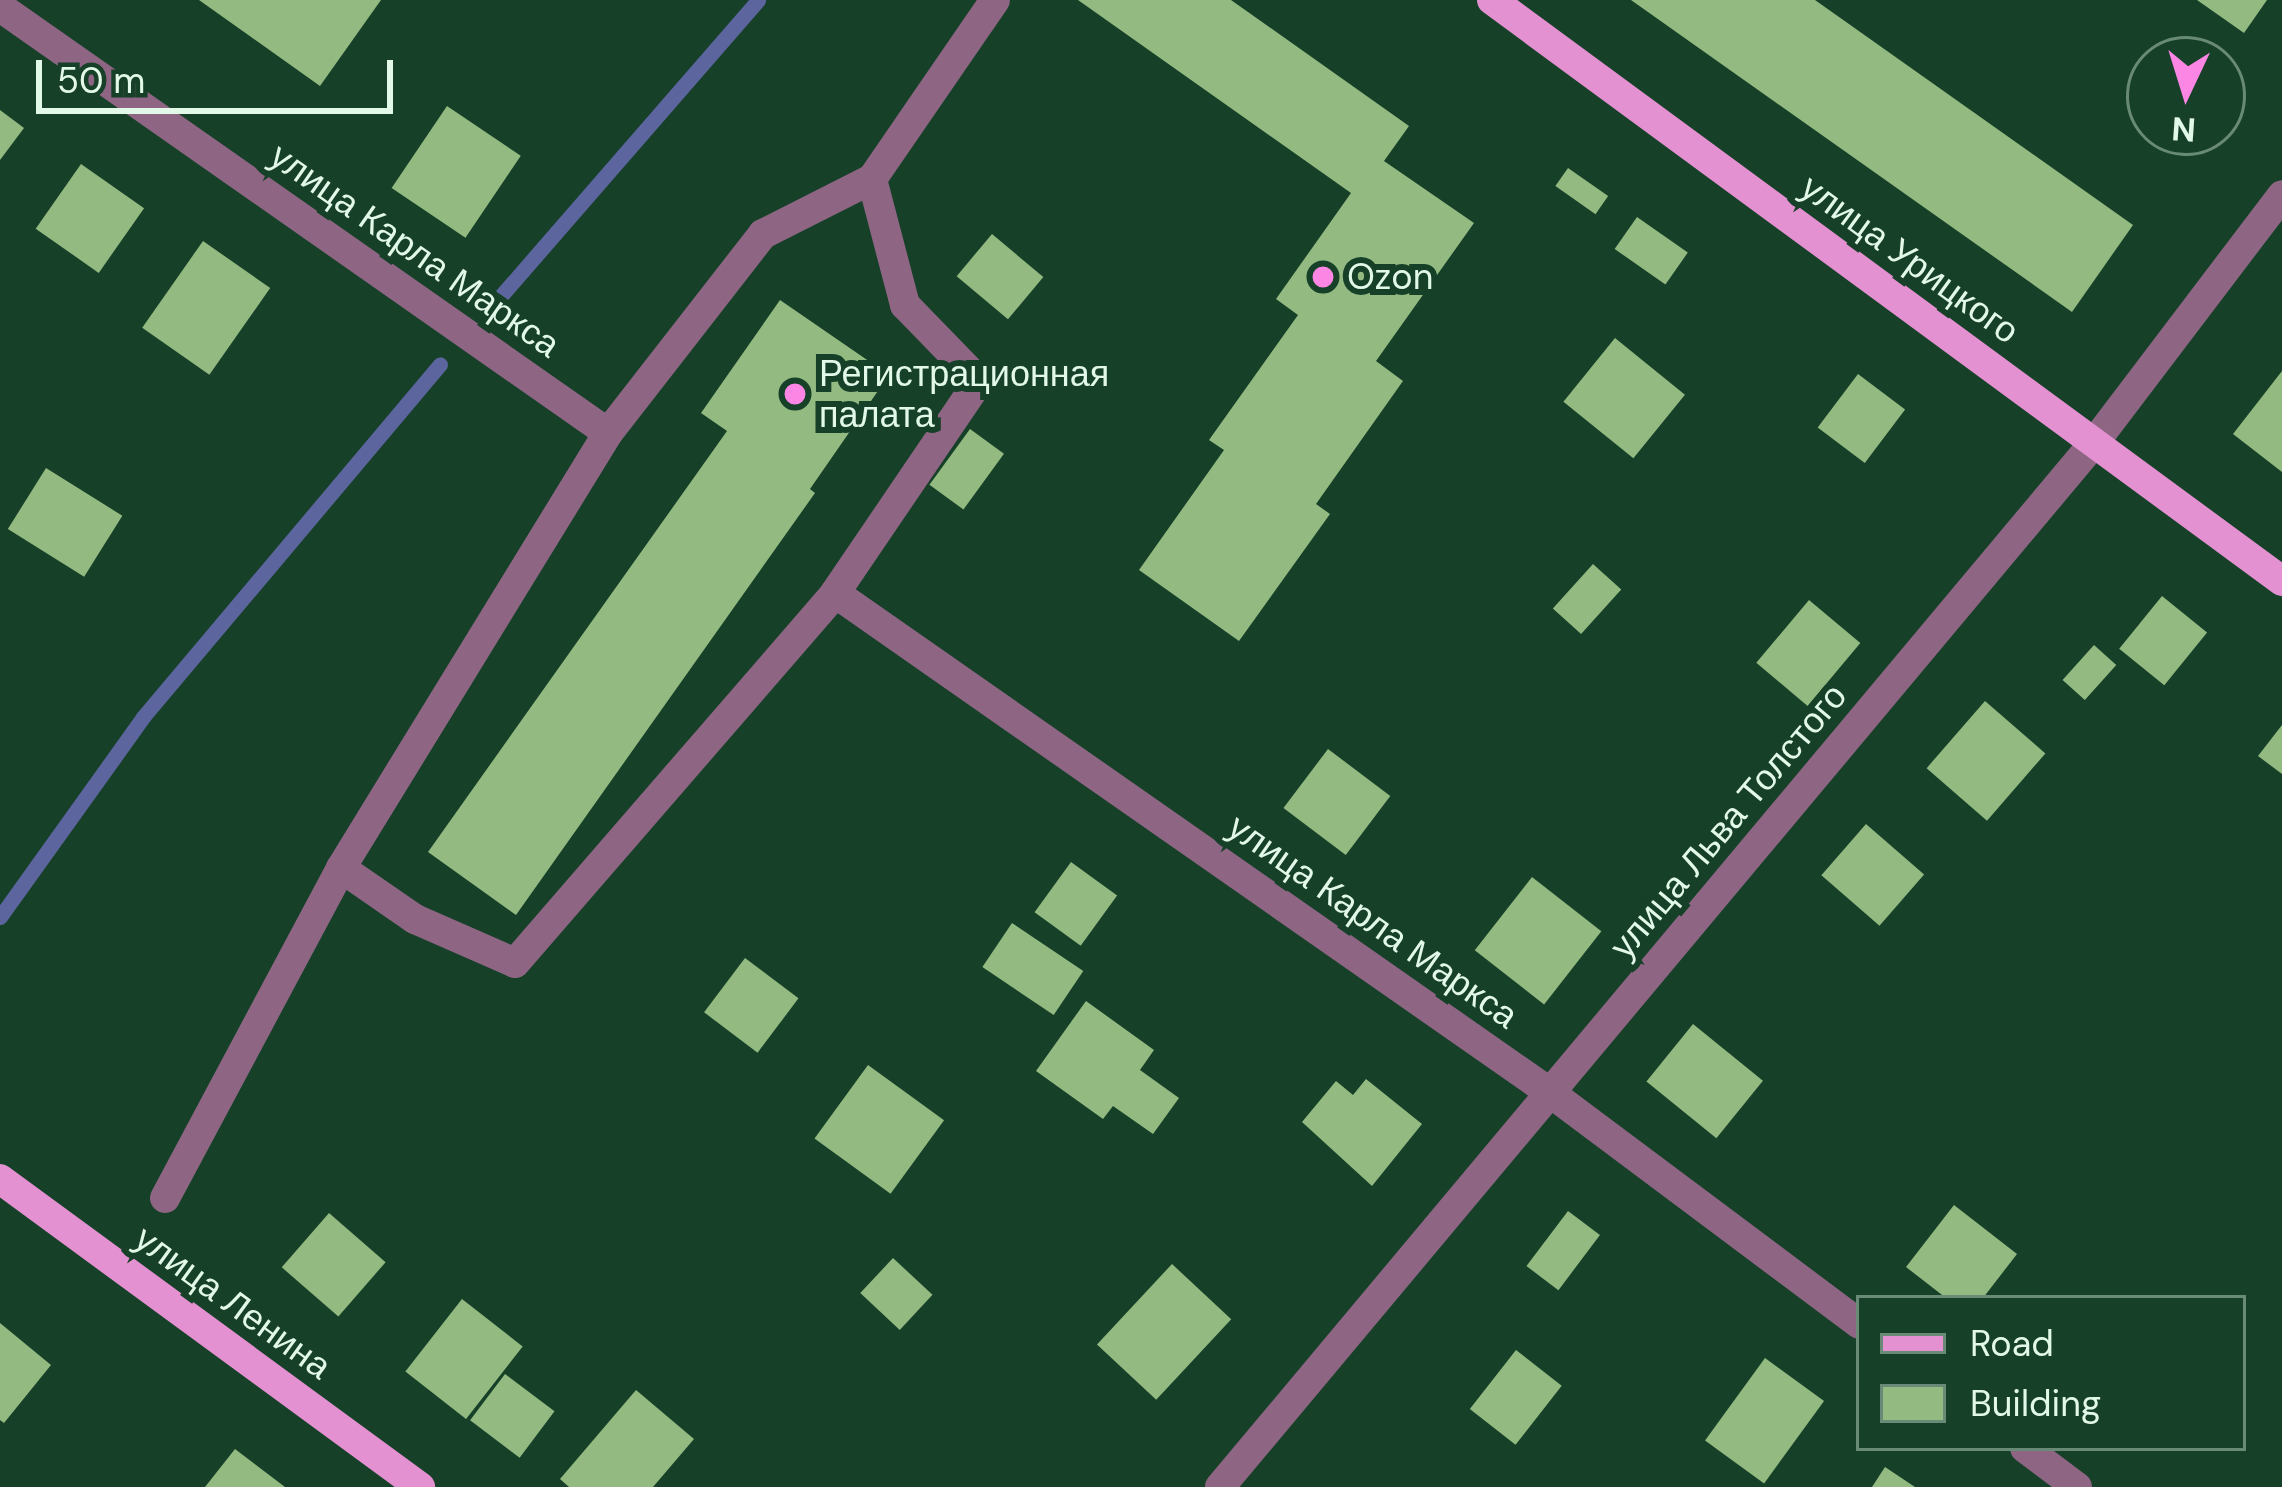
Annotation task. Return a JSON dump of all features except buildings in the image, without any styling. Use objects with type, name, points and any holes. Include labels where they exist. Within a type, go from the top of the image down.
[{"type":"main road","name":"улица Урицкого","points":[[1492,0],[2282,581]]},
{"type":"main road","name":"улица Ленина","points":[[0,1179],[420,1487]]},
{"type":"street","points":[[165,1198],[340,868],[608,434],[764,234],[872,179],[995,0]]},
{"type":"street","name":"улица Карла Маркса","points":[[0,8],[608,434]]},
{"type":"street","points":[[340,868],[416,919],[515,963],[836,592],[979,381],[905,305],[872,179]]},
{"type":"street","name":"улица Льва Толстого","points":[[1220,1487],[2094,443],[2282,195]]},
{"type":"street","name":"улица Карла Маркса","points":[[836,592],[1552,1094],[1856,1322]]},
{"type":"street","points":[[2029,1451],[2077,1487]]},
{"type":"waterway","points":[[493,305],[758,0]]},
{"type":"waterway","points":[[0,917],[143,717],[440,364]]},
{"type":"place","name":"Ozon","points":[[1323,277]]},
{"type":"place","name":"Регистрационная палата","points":[[795,394]]}]
